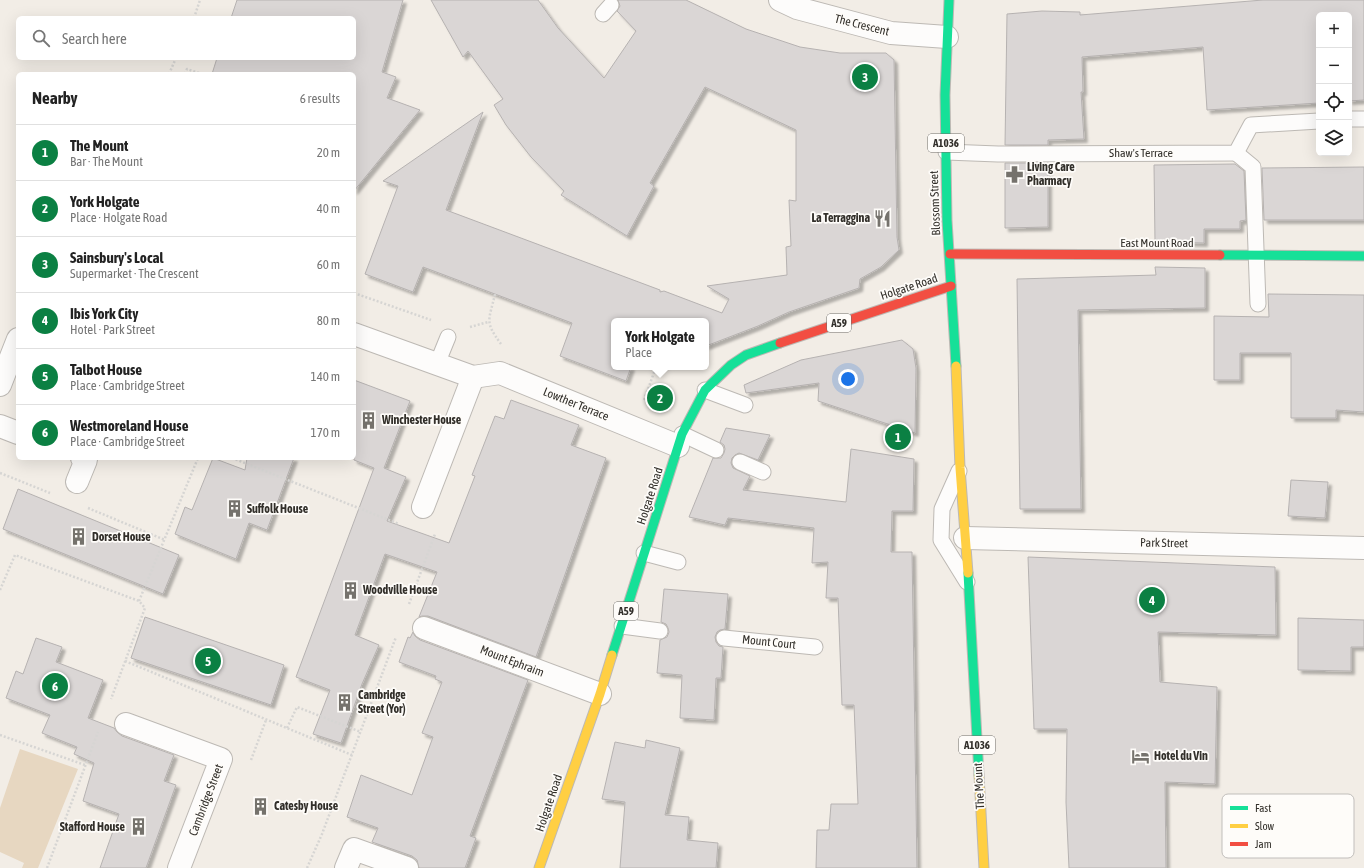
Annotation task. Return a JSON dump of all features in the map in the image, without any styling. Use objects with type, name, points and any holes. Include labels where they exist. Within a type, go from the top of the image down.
[{"type":"main road","name":"Blossom Street","points":[[949,0],[945,95],[951,286]]},
{"type":"main road","name":"East Mount Road","points":[[950,254],[1364,256]]},
{"type":"main road","name":"Holgate Road","points":[[539,868],[600,694],[680,440],[705,390],[731,365],[746,355],[951,286]]},
{"type":"main road","name":"The Mount","points":[[951,286],[957,382],[960,468],[969,584],[984,868]]},
{"type":"street","name":"The Crescent","points":[[780,0],[796,8],[891,33],[947,37]]},
{"type":"street","name":"Lowther Terrace","points":[[356,335],[473,377],[500,373],[680,440]]},
{"type":"street","points":[[0,385],[16,343]]},
{"type":"street","points":[[423,507],[473,377]]},
{"type":"street","points":[[0,426],[16,432]]},
{"type":"street","points":[[76,482],[86,460]]},
{"type":"street","name":"Park Street","points":[[965,538],[1364,548]]},
{"type":"street","name":"Mount Ephraim","points":[[424,628],[600,694]]},
{"type":"street","name":"Cambridge Street","points":[[126,724],[221,759],[179,868]]},
{"type":"street","points":[[346,868],[354,849],[407,868]]},
{"type":"lane","points":[[1352,119],[1364,118]]},
{"type":"lane","points":[[1258,304],[1253,167],[1236,153],[1251,125],[1316,121]]},
{"type":"lane","name":"Shaw's Terrace","points":[[946,152],[998,154],[1236,153]]},
{"type":"lane","points":[[437,364],[448,337]]},
{"type":"lane","points":[[705,390],[745,405]]},
{"type":"lane","points":[[680,440],[716,450]]},
{"type":"lane","points":[[740,462],[763,472]]},
{"type":"lane","name":"The Mount","points":[[960,468],[942,508],[941,540],[969,584]]},
{"type":"lane","points":[[644,553],[678,562]]},
{"type":"lane","points":[[622,626],[660,631]]},
{"type":"lane","name":"Mount Court","points":[[724,638],[814,647]]},
{"type":"path","points":[[195,16],[200,0]]},
{"type":"path","points":[[171,72],[175,60]]},
{"type":"path","points":[[186,72],[187,69],[196,72]]},
{"type":"path","points":[[356,294],[432,321]]},
{"type":"path","points":[[495,294],[488,322],[490,330],[503,347]]},
{"type":"path","points":[[466,328],[488,322]]},
{"type":"path","points":[[643,402],[655,370]]},
{"type":"path","points":[[139,601],[197,460]]},
{"type":"path","points":[[237,460],[405,526]]},
{"type":"path","points":[[409,604],[439,522],[423,507]]},
{"type":"path","points":[[0,590],[15,555],[139,601],[146,608],[110,702]]},
{"type":"path","points":[[307,868],[322,834],[398,633]]},
{"type":"path","points":[[125,661],[352,755]]},
{"type":"path","points":[[287,728],[296,707],[361,732]]},
{"type":"path","points":[[47,868],[99,730]]},
{"type":"path","points":[[0,735],[85,765]]},
{"type":"shaded area","points":[[20,749],[78,769],[38,868],[22,868],[24,863],[0,852],[0,808]]},
{"type":"building","points":[[237,0],[403,0],[382,72],[396,77],[387,98],[420,110],[356,189],[356,72],[213,72],[216,60],[356,60],[356,16],[232,16]]},
{"type":"building","points":[[431,0],[538,0],[558,28],[604,78],[636,31],[617,11],[620,6],[618,0],[686,0],[746,29],[800,47],[840,53],[886,53],[894,60],[897,237],[899,250],[881,267],[860,279],[859,288],[789,312],[709,345],[709,318],[611,318],[611,370],[630,370],[626,381],[560,356],[572,323],[423,267],[413,292],[365,274],[398,186],[383,181],[483,112],[446,210],[660,290],[660,292],[664,291],[722,313],[729,299],[707,286],[787,275],[786,247],[791,246],[789,200],[796,201],[796,130],[705,87],[650,183],[654,186],[627,236],[561,195],[564,191],[531,157],[506,125],[494,105],[503,99],[468,51],[463,57]]},
{"type":"building","points":[[1263,0],[1364,0],[1364,100],[1352,101],[1352,12],[1316,12],[1316,103],[1207,110],[1203,47],[1082,57],[1083,92],[1081,92],[1084,139],[1048,140],[1048,145],[1005,145],[1007,14],[1042,11],[1080,12],[1080,15]]},
{"type":"building","points":[[1005,163],[1048,163],[1048,227],[1005,228]]},
{"type":"building","points":[[1235,164],[1244,171],[1246,220],[1240,221],[1240,229],[1204,229],[1204,243],[1155,242],[1154,165]]},
{"type":"building","points":[[1364,167],[1364,220],[1264,220],[1262,168]]},
{"type":"building","points":[[1155,267],[1205,268],[1205,308],[1078,310],[1081,509],[1020,509],[1017,279],[1156,275]]},
{"type":"building","points":[[1268,294],[1364,295],[1364,412],[1336,410],[1336,418],[1291,418],[1291,353],[1240,353],[1240,380],[1214,380],[1214,316],[1269,317]]},
{"type":"building","points":[[902,340],[913,349],[916,368],[915,433],[818,401],[819,383],[746,393],[744,385],[801,360]]},
{"type":"building","points":[[356,381],[410,401],[384,468],[406,477],[387,521],[449,543],[475,476],[472,475],[495,416],[504,419],[511,400],[579,425],[571,445],[606,458],[536,657],[428,616],[419,617],[437,572],[385,554],[355,635],[379,645],[362,684],[341,743],[313,734],[330,690],[296,677],[374,468],[354,460],[356,460]]},
{"type":"building","points":[[726,428],[770,435],[758,460],[739,453],[732,458],[731,463],[733,468],[750,476],[743,490],[846,502],[851,449],[914,459],[913,511],[892,511],[891,552],[912,552],[917,868],[816,868],[817,830],[829,830],[831,804],[858,804],[854,705],[842,705],[838,598],[826,598],[828,562],[812,563],[814,528],[728,518],[725,525],[689,517],[713,458],[721,458],[724,453],[724,445],[720,442]]},
{"type":"building","name":"Suffolk House","points":[[212,460],[218,460],[245,470],[247,460],[293,460],[267,530],[249,523],[236,559],[175,534],[185,507],[192,510]]},
{"type":"building","points":[[1291,480],[1328,482],[1325,518],[1288,516]]},
{"type":"building","name":"Dorset House","points":[[18,489],[179,555],[163,594],[3,529]]},
{"type":"building","points":[[1028,557],[1275,567],[1276,635],[1158,632],[1160,682],[1217,687],[1215,784],[1165,782],[1166,868],[1069,868],[1066,802],[1067,729],[1034,729]]},
{"type":"building","points":[[664,589],[728,594],[725,629],[717,632],[715,637],[719,646],[723,647],[721,678],[716,678],[714,720],[680,718],[682,675],[657,673],[660,640],[667,637],[669,632],[666,624],[661,622]]},
{"type":"building","points":[[145,617],[284,665],[271,705],[131,658]]},
{"type":"building","points":[[1298,618],[1364,620],[1364,647],[1351,647],[1351,671],[1298,670]]},
{"type":"building","points":[[413,632],[420,640],[528,680],[470,836],[476,838],[465,868],[419,868],[417,860],[412,856],[372,842],[378,828],[347,817],[361,775],[412,795],[433,737],[422,733],[442,682],[435,679],[436,676],[399,662],[408,637],[410,638]]},
{"type":"building","points":[[36,638],[62,647],[56,662],[103,680],[88,718],[114,728],[122,736],[174,755],[164,781],[176,785],[146,868],[100,868],[119,814],[83,801],[94,763],[74,754],[77,747],[42,733],[50,715],[6,698],[16,671],[23,674]]},
{"type":"building","points":[[646,740],[680,748],[665,815],[689,817],[687,840],[718,843],[716,868],[620,868],[625,802],[602,799],[615,742],[645,748]]},
{"type":"traffic: fast","points":[[949,0],[945,95],[947,220],[956,366]]},
{"type":"traffic: fast","points":[[1220,255],[1364,256]]},
{"type":"traffic: fast","points":[[612,655],[682,434],[705,390],[731,365],[746,355],[780,343]]},
{"type":"traffic: fast","points":[[968,573],[979,775]]},
{"type":"traffic: slow","points":[[956,366],[960,468],[968,573]]},
{"type":"traffic: slow","points":[[539,868],[600,694],[612,655]]},
{"type":"traffic: slow","points":[[979,775],[984,868]]},
{"type":"traffic: jam","points":[[950,254],[1220,255]]},
{"type":"traffic: jam","points":[[780,343],[951,286]]},
{"type":"place","name":"Sainsbury's Local","points":[[865,77]]},
{"type":"place","name":"Living Care Pharmacy","points":[[1014,174]]},
{"type":"place","name":"La Terraggina","points":[[883,218]]},
{"type":"place","name":"York Holgate","points":[[660,398]]},
{"type":"place","name":"Winchester House","points":[[369,420]]},
{"type":"place","name":"The Mount","points":[[898,437]]},
{"type":"place","name":"Suffolk House","points":[[234,509]]},
{"type":"place","name":"Dorset House","points":[[79,537]]},
{"type":"place","name":"Woodville House","points":[[350,590]]},
{"type":"place","name":"Ibis York City","points":[[1152,600]]},
{"type":"place","name":"Talbot House","points":[[208,661]]},
{"type":"place","name":"Westmoreland House","points":[[55,686]]},
{"type":"place","name":"Cambridge Street (Yor)","points":[[345,702]]},
{"type":"place","name":"Hotel du Vin","points":[[1141,756]]},
{"type":"place","name":"Catesby House","points":[[261,806]]},
{"type":"place","name":"Stafford House","points":[[138,827]]}]
